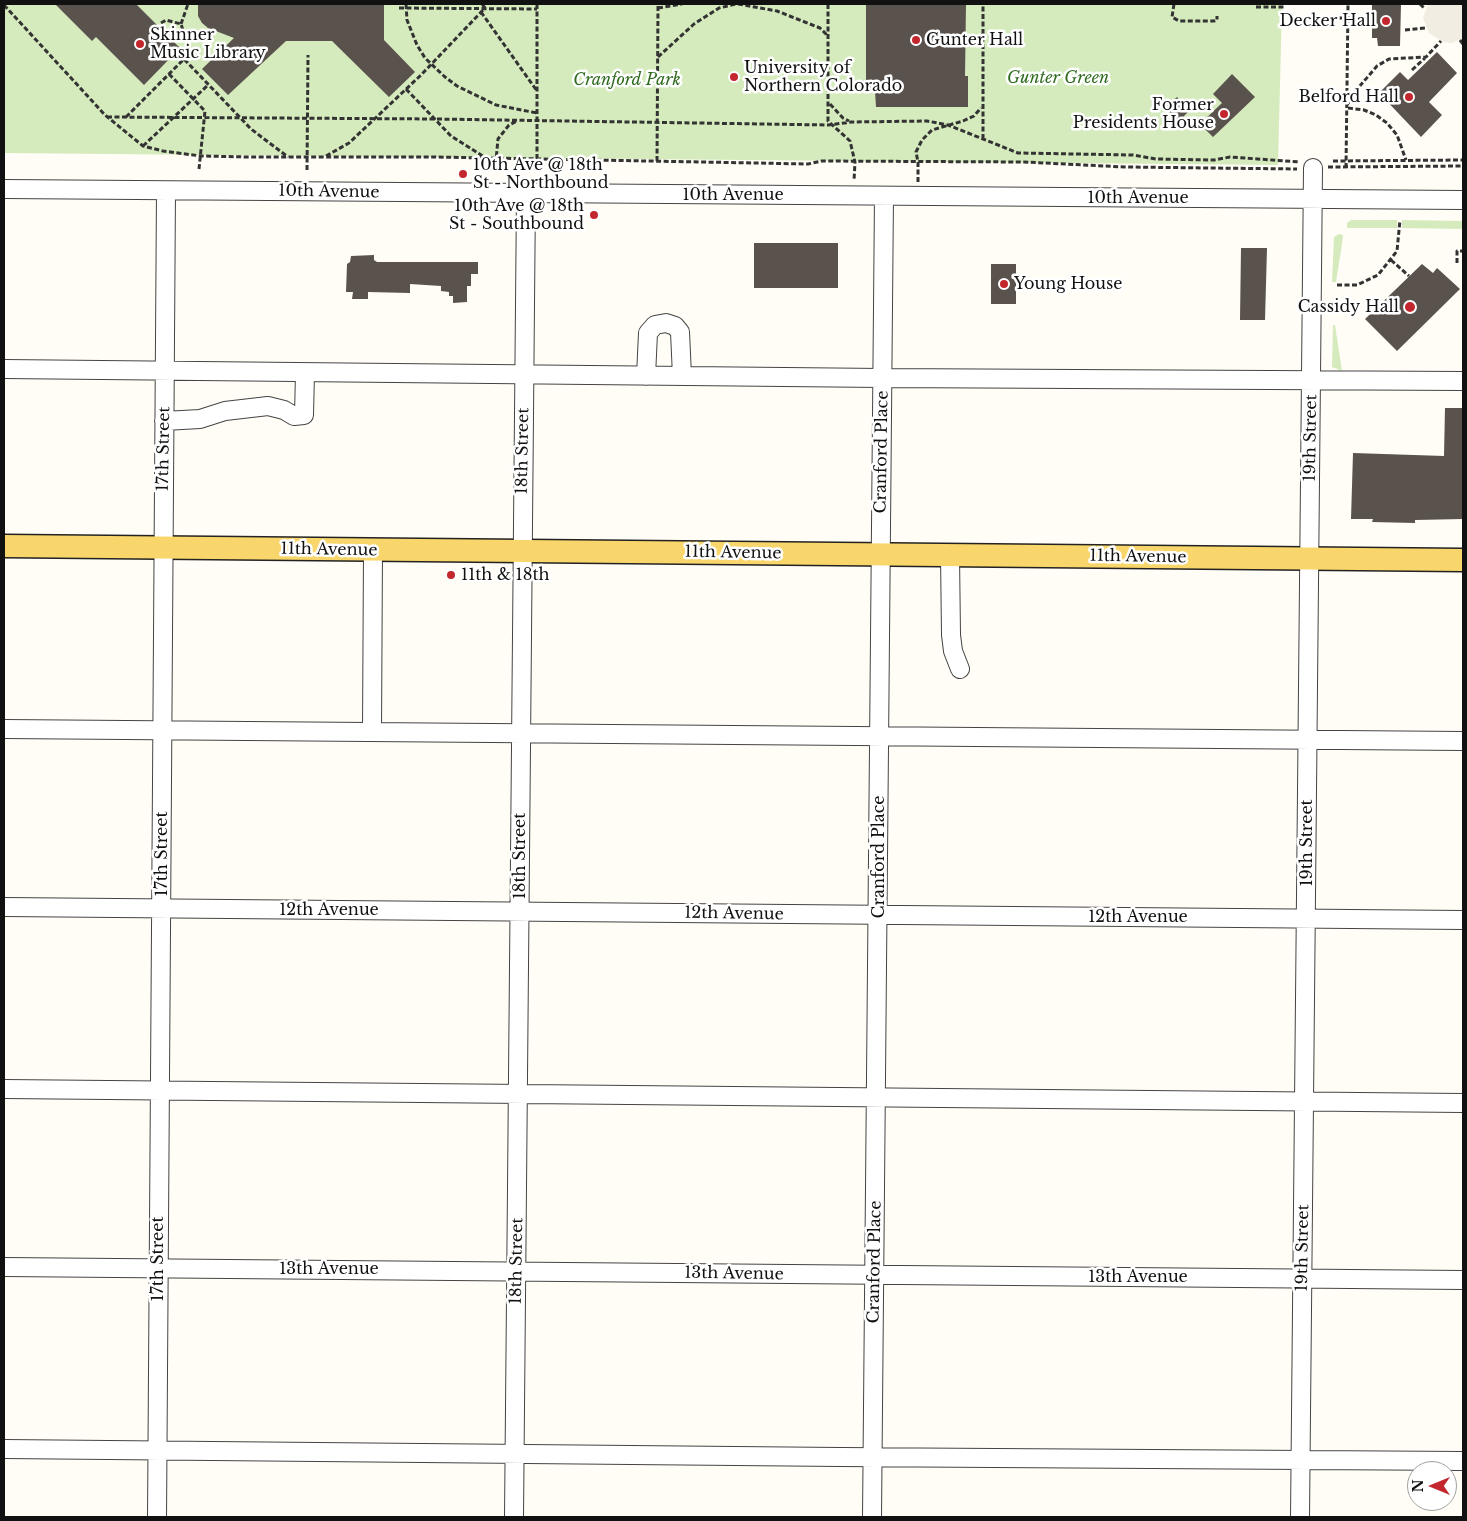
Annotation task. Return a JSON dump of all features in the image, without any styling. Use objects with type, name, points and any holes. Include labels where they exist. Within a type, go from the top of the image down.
[{"type":"main road","name":"11th Avenue","points":[[4,546],[1463,560]]},
{"type":"street","name":"19th Street","points":[[1300,1517],[1312,380],[1312,199],[1309,166]]},
{"type":"street","name":"10th Avenue","points":[[4,189],[1463,200]]},
{"type":"street","name":"17th Street","points":[[156,1517],[166,191]]},
{"type":"street","name":"18th Street","points":[[514,1517],[526,194]]},
{"type":"street","name":"Cranford Place","points":[[872,1517],[876,1276],[884,196]]},
{"type":"street","points":[[646,376],[648,333],[655,325],[666,323],[675,326],[680,332],[682,376]]},
{"type":"street","points":[[4,369],[882,378],[1463,381]]},
{"type":"street","points":[[164,421],[200,419],[225,411],[268,406],[284,410],[294,416],[304,415],[305,373]]},
{"type":"street","points":[[372,732],[373,550]]},
{"type":"street","points":[[950,555],[951,635],[953,651],[960,669]]},
{"type":"street","points":[[4,729],[880,738],[1463,740]]},
{"type":"street","name":"12th Avenue","points":[[4,907],[1463,920]]},
{"type":"street","points":[[4,1089],[1463,1103]]},
{"type":"street","name":"13th Avenue","points":[[4,1267],[517,1270],[876,1276],[1463,1280]]},
{"type":"street","points":[[4,1449],[873,1458],[1463,1461]]},
{"type":"path","points":[[126,117],[184,59],[188,43],[181,24],[188,4]]},
{"type":"path","points":[[537,4],[537,160]]},
{"type":"path","points":[[658,161],[658,6],[682,4]]},
{"type":"path","points":[[658,58],[686,31],[724,4]]},
{"type":"path","points":[[719,8],[737,4],[773,10]]},
{"type":"path","points":[[762,4],[820,28],[828,36]]},
{"type":"path","points":[[828,4],[828,121],[850,141],[855,162],[854,184]]},
{"type":"path","points":[[982,139],[983,4]]},
{"type":"path","points":[[1174,4],[1172,17],[1179,21],[1214,21],[1217,20],[1217,16]]},
{"type":"path","points":[[1346,167],[1348,4]]},
{"type":"path","points":[[1420,4],[1425,10]]},
{"type":"path","points":[[4,5],[107,117],[143,146],[163,151],[201,156],[494,158],[808,164],[822,161],[1346,167],[1463,166]]},
{"type":"path","points":[[399,8],[405,6],[484,5],[537,9]]},
{"type":"path","points":[[324,157],[349,143],[375,119],[482,12],[484,5]]},
{"type":"path","points":[[405,6],[411,32],[425,58],[457,86],[496,105],[537,113]]},
{"type":"path","points":[[1256,7],[1284,7]]},
{"type":"path","points":[[482,12],[537,91]]},
{"type":"path","points":[[1338,18],[1370,18]]},
{"type":"path","points":[[161,23],[166,20],[181,24]]},
{"type":"path","points":[[1405,30],[1426,28]]},
{"type":"path","points":[[1460,40],[1463,44]]},
{"type":"path","points":[[1412,70],[1441,41]]},
{"type":"path","points":[[307,170],[308,56]]},
{"type":"path","points":[[1347,107],[1367,76],[1383,62],[1401,58],[1426,58]]},
{"type":"path","points":[[184,59],[240,117],[288,157]]},
{"type":"path","points":[[169,74],[205,111],[206,117],[199,169]]},
{"type":"path","points":[[143,146],[208,85]]},
{"type":"path","points":[[406,89],[451,136],[486,158]]},
{"type":"path","points":[[829,103],[843,118],[852,122]]},
{"type":"path","points":[[918,185],[916,152],[922,140],[932,130],[974,116],[980,110],[983,103]]},
{"type":"path","points":[[1347,107],[1364,110],[1376,115],[1387,123],[1397,135],[1406,160]]},
{"type":"path","points":[[107,117],[830,124],[926,121],[948,125],[1018,153],[1133,155],[1156,159],[1214,160],[1230,157],[1309,166]]},
{"type":"path","points":[[495,171],[494,158],[498,139],[503,131],[518,120]]},
{"type":"path","points":[[1333,161],[1463,160]]},
{"type":"path","points":[[1337,285],[1357,284],[1367,281],[1378,274],[1391,260],[1398,245],[1400,220]]},
{"type":"path","points":[[1457,263],[1457,251],[1463,251]]},
{"type":"path","points":[[1391,260],[1409,276]]},
{"type":"green space","name":"University of Northern Colorado","points":[[4,4],[1282,4],[1278,165],[4,153]]},
{"type":"green space","points":[[1351,220],[1397,220],[1397,228],[1347,228],[1347,223]]},
{"type":"green space","points":[[1402,220],[1463,221],[1463,229],[1402,228]]},
{"type":"green space","points":[[1339,234],[1343,235],[1342,244],[1336,282],[1332,282],[1334,237]]},
{"type":"green space","points":[[1333,325],[1335,325],[1342,371],[1332,367]]},
{"type":"shaded area","points":[[1428,4],[1463,4],[1463,38],[1452,43],[1443,42],[1429,33],[1423,18]]},
{"type":"building","name":"Skinner Music Library","points":[[55,4],[136,4],[180,48],[144,85],[96,37],[92,41]]},
{"type":"building","points":[[198,4],[384,4],[384,40],[415,72],[389,97],[332,41],[286,41],[228,95],[202,69],[234,38],[208,28],[202,23],[198,16]]},
{"type":"building","name":"Gunter Hall","points":[[866,4],[966,4],[965,76],[968,76],[968,107],[876,107],[875,91],[866,91]]},
{"type":"building","name":"Decker Hall","points":[[1372,4],[1401,4],[1400,46],[1378,46],[1377,38],[1372,38]]},
{"type":"building","name":"Belford Hall","points":[[1437,52],[1457,73],[1429,102],[1442,115],[1421,137],[1379,93],[1400,72],[1408,80]]},
{"type":"building","name":"Former Presidents House","points":[[1232,74],[1255,97],[1213,137],[1200,124],[1222,103],[1213,94]]},
{"type":"building","points":[[1177,97],[1189,111],[1178,122],[1165,107]]},
{"type":"building","points":[[754,243],[838,243],[838,288],[754,288]]},
{"type":"building","points":[[1241,248],[1267,248],[1265,320],[1240,320]]},
{"type":"building","points":[[374,255],[374,260],[377,262],[478,262],[478,274],[471,274],[471,286],[467,286],[467,302],[453,303],[453,296],[449,296],[449,292],[441,291],[441,286],[410,284],[410,293],[368,292],[368,299],[352,299],[353,292],[346,292],[347,264],[350,262],[351,256]]},
{"type":"building","name":"Young House","points":[[991,264],[1016,264],[1016,304],[991,304]]},
{"type":"building","name":"Cassidy Hall","points":[[1422,264],[1433,273],[1437,268],[1460,289],[1397,351],[1365,319]]},
{"type":"building","points":[[1445,408],[1463,408],[1463,519],[1415,520],[1415,523],[1372,522],[1373,519],[1351,519],[1353,453],[1444,456]]},
{"type":"place","name":"Decker Hall","points":[[1386,21]]},
{"type":"place","name":"Gunter Hall","points":[[916,40]]},
{"type":"place","name":"Skinner Music Library","points":[[140,44]]},
{"type":"place","name":"University of Northern Colorado","points":[[734,77]]},
{"type":"place","name":"Belford Hall","points":[[1409,97]]},
{"type":"place","name":"Former Presidents House","points":[[1224,114]]},
{"type":"place","name":"10th Ave @ 18th St - Northbound","points":[[463,174]]},
{"type":"place","name":"10th Ave @ 18th St - Southbound","points":[[594,215]]},
{"type":"place","name":"Young House","points":[[1004,284]]},
{"type":"place","name":"Cassidy Hall","points":[[1410,307]]},
{"type":"place","name":"11th & 18th","points":[[451,575]]},
{"type":"park label","name":"Gunter Green","points":[[1058,78]]},
{"type":"park label","name":"Cranford Park","points":[[627,80]]}]
